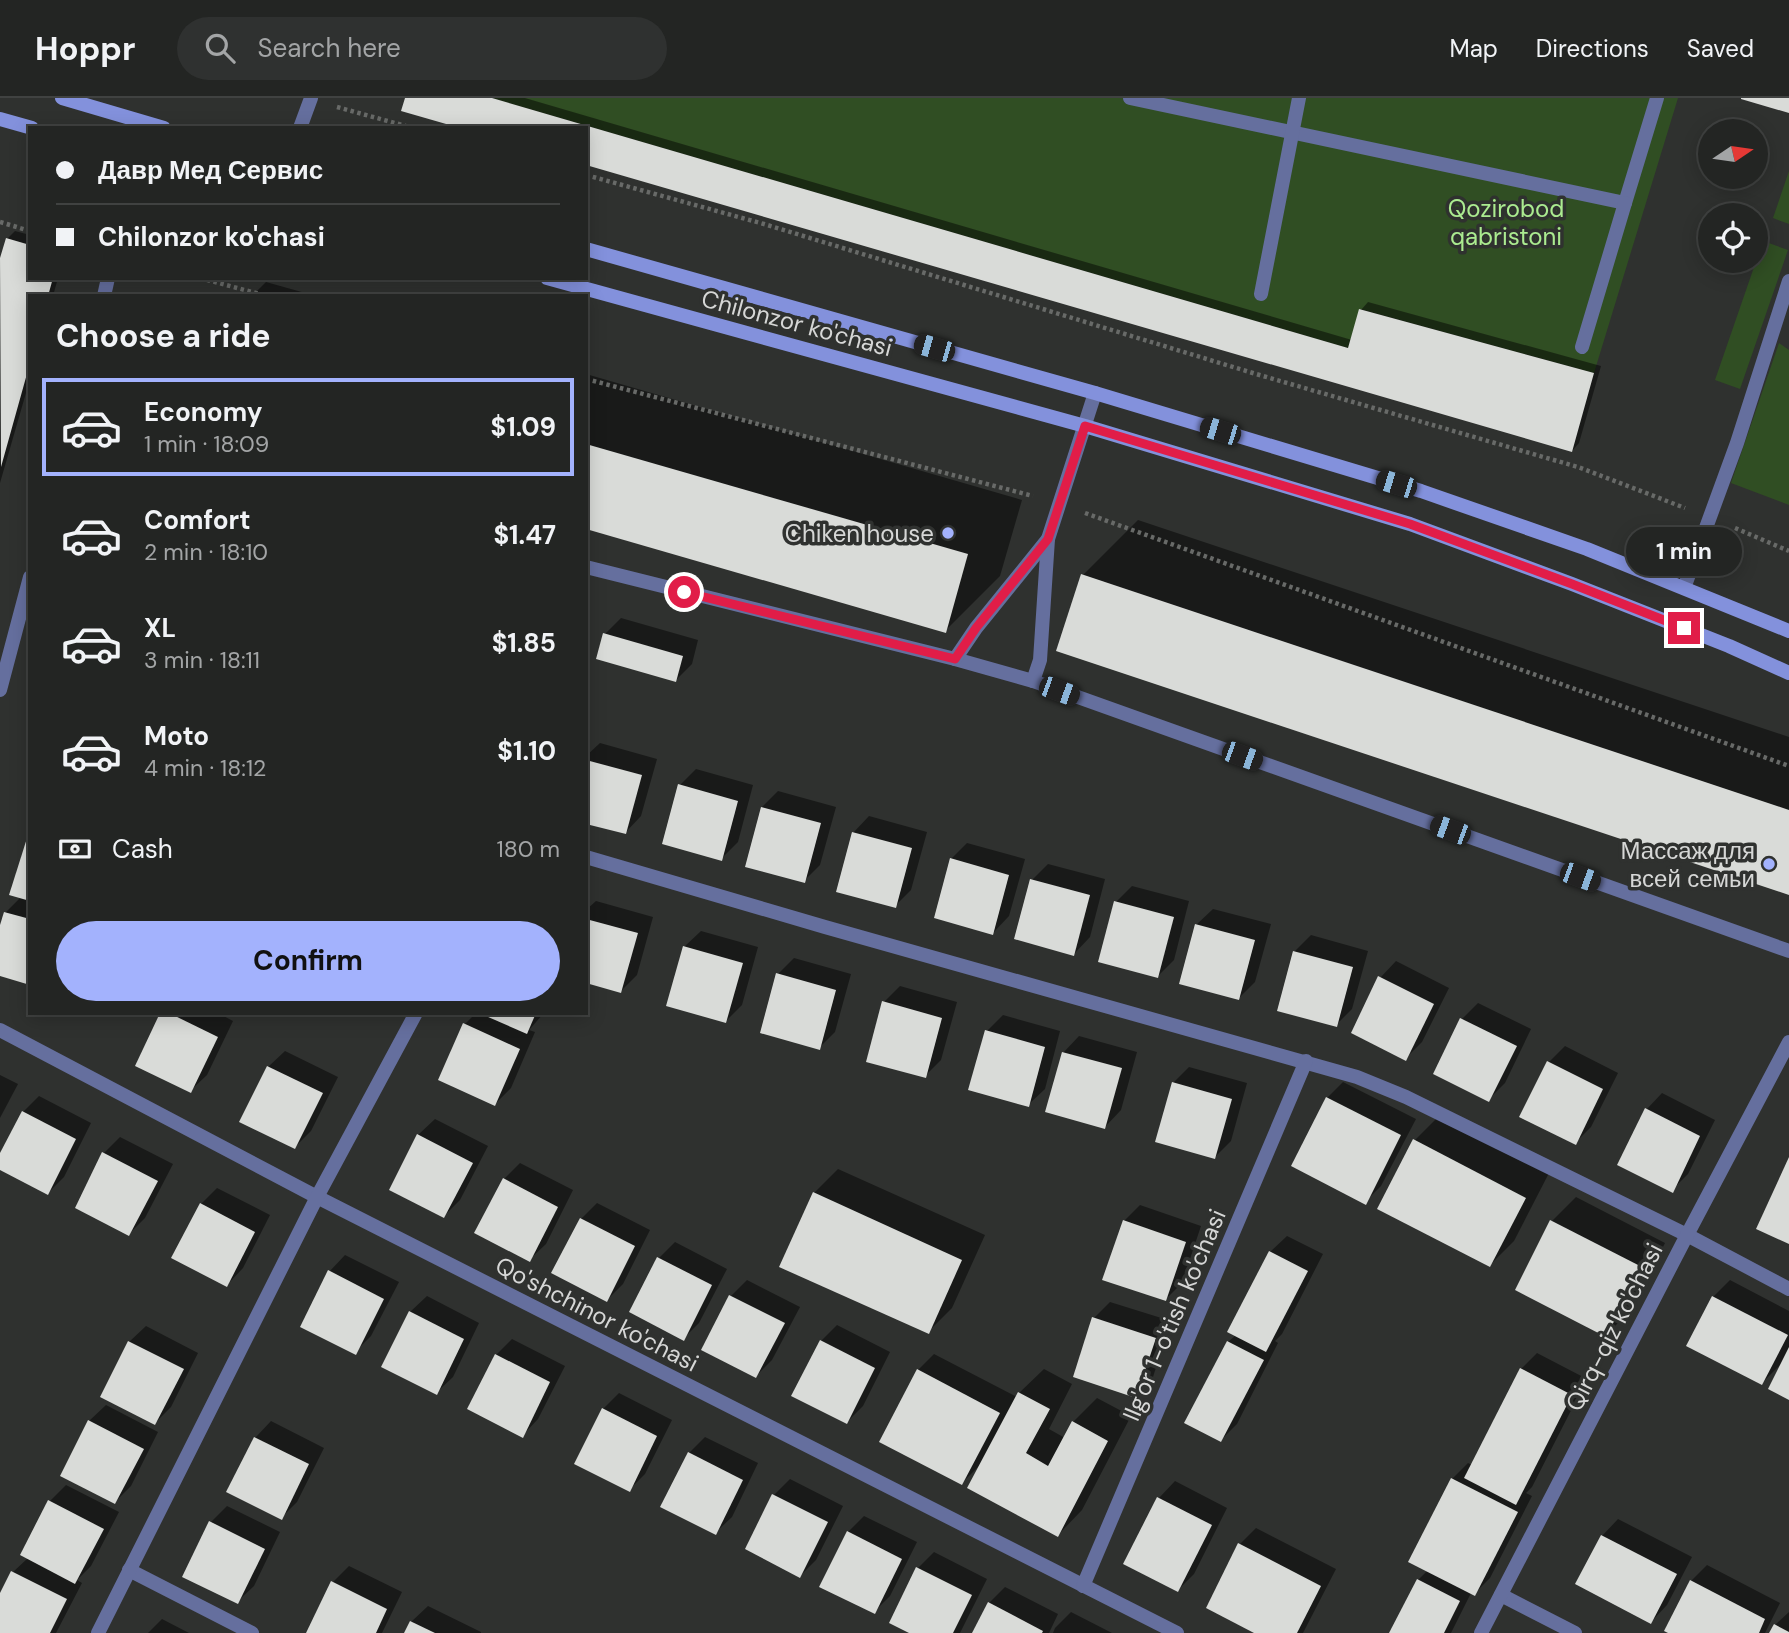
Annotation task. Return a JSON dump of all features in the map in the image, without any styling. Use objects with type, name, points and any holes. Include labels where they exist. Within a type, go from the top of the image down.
[{"type":"main road","points":[[62,98],[155,126]]},
{"type":"main road","points":[[0,119],[28,127]]},
{"type":"main road","name":"Chilonzor ko'chasi","points":[[588,249],[1095,393],[1421,491],[1587,549],[1789,631]]},
{"type":"main road","name":"Chilonzor ko'chasi","points":[[554,280],[1085,426],[1410,524],[1572,584],[1729,646],[1789,673]]},
{"type":"street","points":[[1130,98],[1625,203]]},
{"type":"street","points":[[1261,294],[1299,98]]},
{"type":"street","points":[[1582,347],[1657,98]]},
{"type":"street","points":[[301,126],[310,99]]},
{"type":"street","points":[[1684,588],[1737,443],[1789,281]]},
{"type":"street","points":[[1033,681],[1040,660],[1048,539],[1095,393]]},
{"type":"street","points":[[955,659],[976,628],[1048,539]]},
{"type":"street","points":[[588,567],[1033,681],[1789,951]]},
{"type":"street","points":[[0,690],[28,585]]},
{"type":"street","points":[[588,858],[1357,1077],[1406,1097],[1687,1235],[1789,1289]]},
{"type":"street","points":[[98,1633],[317,1198],[415,1015]]},
{"type":"street","name":"Qo'shchinor ko'chasi","points":[[0,1030],[317,1198],[1177,1633]]},
{"type":"street","name":"Qirq-qiz ko'chasi","points":[[1481,1633],[1789,1042]]},
{"type":"street","name":"Ilg'or 1-o'tish ko'chasi","points":[[1083,1586],[1306,1061]]},
{"type":"street","points":[[129,1570],[252,1633]]},
{"type":"street","points":[[1501,1595],[1575,1633]]},
{"type":"path","points":[[310,99],[406,126]]},
{"type":"path","points":[[588,176],[764,224],[1256,374],[1578,467],[1789,551]]},
{"type":"path","points":[[0,222],[28,230]]},
{"type":"path","points":[[207,280],[260,294]]},
{"type":"path","points":[[588,380],[1059,503],[1789,766]]},
{"type":"green space","name":"Qozirobod qabristoni","points":[[492,98],[1678,98],[1594,373],[1360,309],[1348,348]]},
{"type":"green space","points":[[1789,171],[1789,224],[1773,218]]},
{"type":"green space","points":[[1768,243],[1788,250],[1740,389],[1715,380],[1752,273],[1768,273]]},
{"type":"green space","points":[[1779,343],[1789,350],[1789,505],[1731,483]]},
{"type":"building","points":[[405,98],[492,98],[588,126],[453,126],[401,111]]},
{"type":"building","points":[[1789,98],[1789,113],[1741,99]]},
{"type":"building","points":[[588,126],[1348,348],[1359,309],[1594,373],[1572,452],[588,166]]},
{"type":"building","points":[[6,238],[28,244],[28,280],[52,280],[49,294],[28,294],[28,370],[1,467],[0,258]]},
{"type":"building","points":[[588,445],[968,554],[946,633],[588,530]]},
{"type":"building","points":[[1081,574],[1789,810],[1789,895],[1056,651]]},
{"type":"building","points":[[603,633],[683,656],[676,682],[596,659]]},
{"type":"building","points":[[588,761],[642,775],[626,834],[588,824]]},
{"type":"building","points":[[678,784],[738,801],[722,861],[662,844]]},
{"type":"building","points":[[761,807],[821,823],[805,883],[745,867]]},
{"type":"building","points":[[852,832],[912,848],[896,908],[836,892]]},
{"type":"building","points":[[28,835],[28,900],[9,895]]},
{"type":"building","points":[[950,858],[1009,875],[993,935],[934,918]]},
{"type":"building","points":[[1030,879],[1090,895],[1074,956],[1014,939]]},
{"type":"building","points":[[1114,901],[1174,917],[1158,978],[1098,962]]},
{"type":"building","points":[[4,912],[28,918],[28,984],[0,976],[0,925]]},
{"type":"building","points":[[588,920],[638,933],[621,993],[588,984]]},
{"type":"building","points":[[1195,924],[1255,940],[1239,1000],[1179,984]]},
{"type":"building","points":[[683,946],[743,963],[726,1023],[666,1006]]},
{"type":"building","points":[[1293,951],[1353,967],[1337,1027],[1277,1011]]},
{"type":"building","points":[[776,973],[836,990],[820,1050],[760,1033]]},
{"type":"building","points":[[1378,976],[1434,1004],[1406,1061],[1351,1033]]},
{"type":"building","points":[[882,1001],[942,1018],[926,1078],[866,1062]]},
{"type":"building","points":[[159,1015],[173,1015],[218,1037],[191,1093],[135,1066]]},
{"type":"building","points":[[484,1015],[535,1015],[527,1034]]},
{"type":"building","points":[[1460,1018],[1517,1046],[1489,1102],[1433,1074]]},
{"type":"building","points":[[463,1023],[520,1049],[495,1106],[438,1080]]},
{"type":"building","points":[[985,1030],[1045,1047],[1029,1107],[968,1090]]},
{"type":"building","points":[[1062,1052],[1122,1068],[1105,1129],[1045,1112]]},
{"type":"building","points":[[1547,1061],[1603,1089],[1576,1145],[1519,1117]]},
{"type":"building","points":[[267,1066],[323,1093],[295,1149],[239,1122]]},
{"type":"building","points":[[1172,1082],[1232,1099],[1215,1159],[1155,1142]]},
{"type":"building","points":[[1326,1097],[1401,1135],[1366,1205],[1291,1166]]},
{"type":"building","points":[[1645,1108],[1700,1136],[1673,1193],[1617,1165]]},
{"type":"building","points":[[22,1111],[76,1139],[48,1195],[0,1170],[0,1153]]},
{"type":"building","points":[[417,1134],[473,1163],[444,1218],[389,1190]]},
{"type":"building","points":[[1413,1139],[1526,1198],[1490,1267],[1377,1209]]},
{"type":"building","points":[[102,1152],[158,1181],[129,1236],[75,1208]]},
{"type":"building","points":[[1789,1157],[1789,1244],[1756,1229]]},
{"type":"building","points":[[503,1178],[558,1207],[530,1262],[474,1233]]},
{"type":"building","points":[[813,1192],[962,1260],[929,1334],[779,1267]]},
{"type":"building","points":[[200,1203],[255,1232],[227,1287],[171,1258]]},
{"type":"building","points":[[580,1218],[635,1246],[607,1302],[551,1273]]},
{"type":"building","points":[[1123,1220],[1186,1242],[1166,1301],[1102,1280]]},
{"type":"building","points":[[1550,1220],[1642,1267],[1606,1337],[1515,1290]]},
{"type":"building","points":[[1269,1251],[1308,1271],[1266,1352],[1227,1332]]},
{"type":"building","points":[[657,1257],[712,1285],[684,1341],[629,1312]]},
{"type":"building","points":[[328,1270],[384,1299],[356,1355],[300,1327]]},
{"type":"building","points":[[729,1295],[785,1323],[756,1378],[701,1350]]},
{"type":"building","points":[[1712,1296],[1788,1335],[1762,1385],[1686,1346]]},
{"type":"building","points":[[409,1311],[464,1339],[437,1395],[381,1367]]},
{"type":"building","points":[[1092,1317],[1156,1338],[1136,1398],[1073,1377]]},
{"type":"building","points":[[820,1340],[875,1368],[847,1424],[791,1396]]},
{"type":"building","points":[[128,1341],[184,1369],[155,1425],[100,1397]]},
{"type":"building","points":[[1227,1341],[1264,1360],[1221,1442],[1184,1423]]},
{"type":"building","points":[[1789,1347],[1789,1400],[1768,1389]]},
{"type":"building","points":[[495,1354],[550,1382],[523,1438],[467,1409]]},
{"type":"building","points":[[1520,1368],[1572,1395],[1516,1505],[1464,1478]]},
{"type":"building","points":[[917,1369],[1000,1413],[962,1485],[879,1442]]},
{"type":"building","points":[[1018,1392],[1050,1409],[1026,1453],[1048,1466],[1072,1421],[1108,1441],[1058,1537],[967,1488]]},
{"type":"building","points":[[602,1408],[657,1436],[630,1492],[574,1464]]},
{"type":"building","points":[[88,1420],[144,1449],[115,1504],[60,1476]]},
{"type":"building","points":[[254,1437],[309,1464],[282,1520],[226,1492]]},
{"type":"building","points":[[688,1452],[743,1480],[716,1535],[660,1507]]},
{"type":"building","points":[[1451,1478],[1518,1512],[1475,1596],[1408,1562]]},
{"type":"building","points":[[772,1494],[828,1522],[800,1578],[745,1549]]},
{"type":"building","points":[[1157,1497],[1212,1525],[1178,1592],[1123,1564]]},
{"type":"building","points":[[48,1500],[104,1529],[75,1584],[20,1555]]},
{"type":"building","points":[[209,1521],[265,1549],[238,1604],[182,1577]]},
{"type":"building","points":[[847,1531],[902,1559],[875,1614],[819,1587]]},
{"type":"building","points":[[1601,1535],[1677,1574],[1651,1624],[1575,1584]]},
{"type":"building","points":[[1238,1543],[1321,1586],[1297,1633],[1254,1633],[1206,1608]]},
{"type":"building","points":[[916,1567],[972,1595],[953,1633],[909,1633],[889,1623]]},
{"type":"building","points":[[11,1571],[67,1599],[50,1633],[0,1633],[0,1593]]},
{"type":"building","points":[[1417,1579],[1460,1601],[1444,1633],[1389,1633]]},
{"type":"building","points":[[1690,1580],[1765,1619],[1759,1633],[1664,1631]]},
{"type":"building","points":[[331,1581],[387,1609],[376,1633],[306,1633]]},
{"type":"building","points":[[988,1602],[1043,1631],[1042,1633],[972,1633]]},
{"type":"building","points":[[410,1621],[435,1633],[404,1633]]},
{"type":"building","points":[[1774,1624],[1789,1632],[1789,1633],[1769,1633]]},
{"type":"place","name":"Chiken house","points":[[948,533]]},
{"type":"place","name":"Массаж для всей семьи","points":[[1769,864]]},
{"type":"route","points":[[684,592],[955,659],[976,628],[1048,539],[1085,426],[1410,524],[1684,628]]}]
